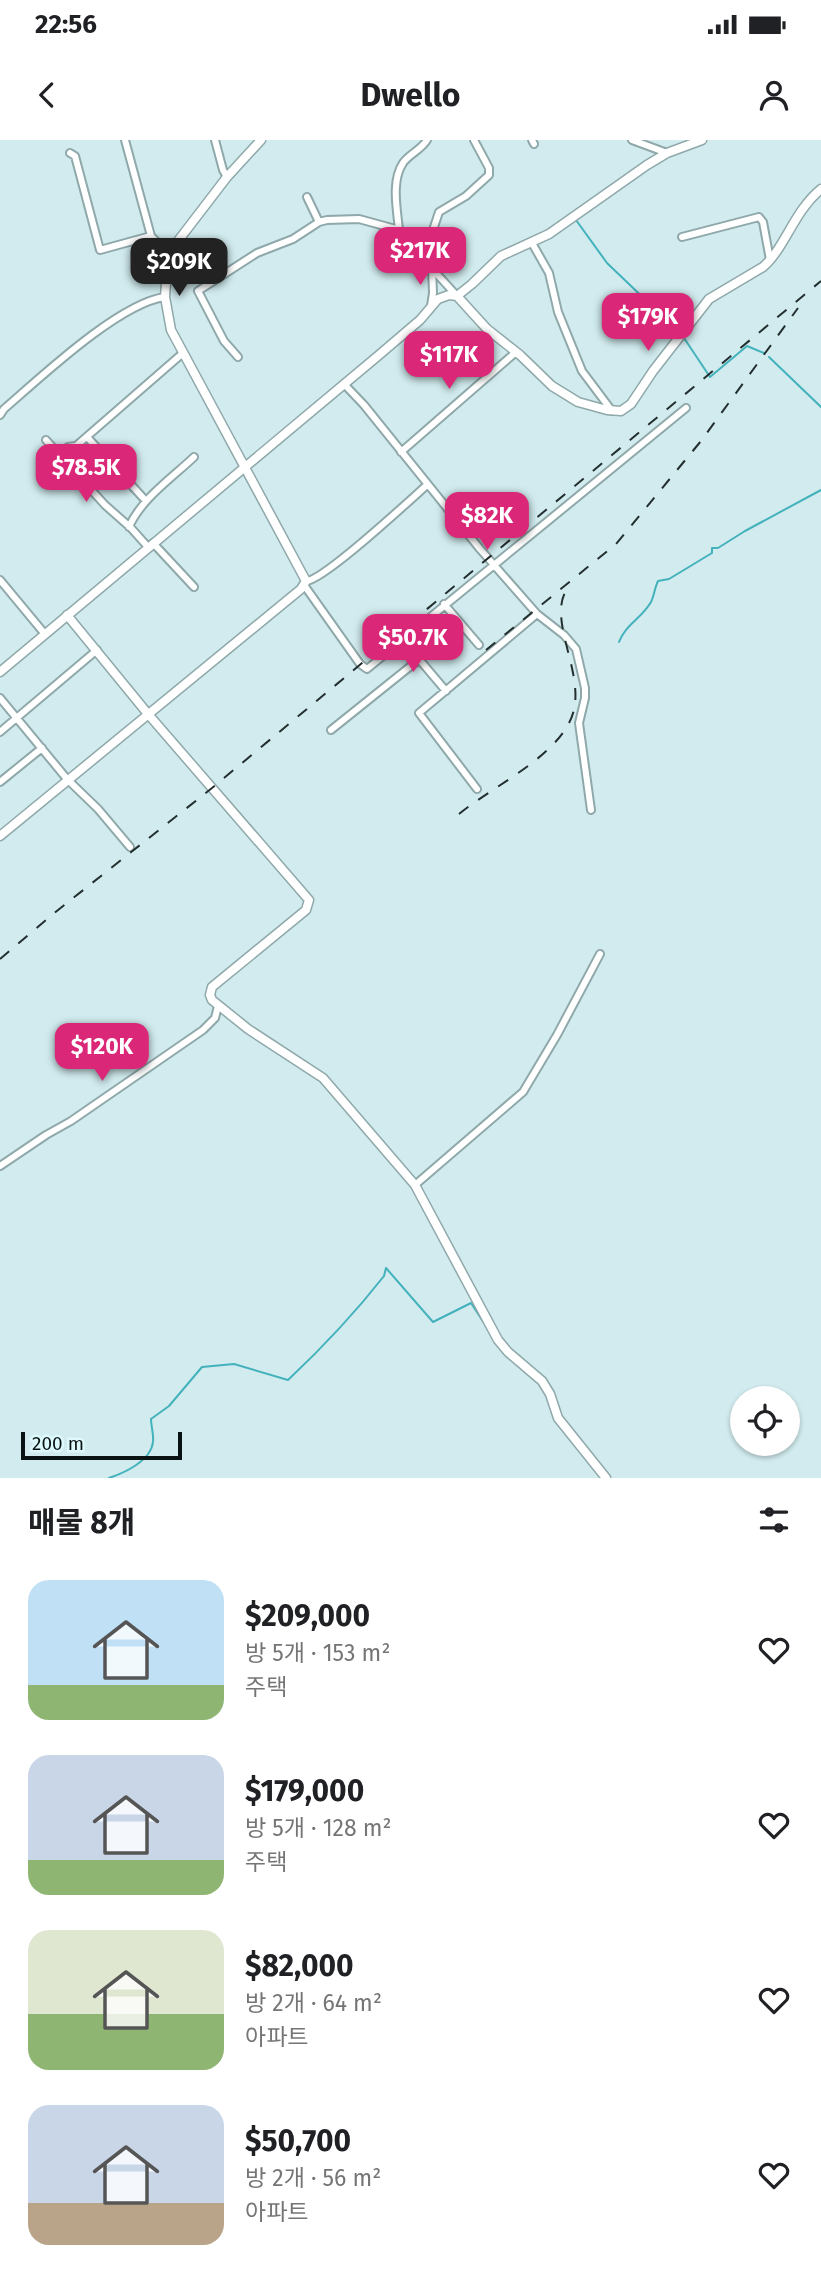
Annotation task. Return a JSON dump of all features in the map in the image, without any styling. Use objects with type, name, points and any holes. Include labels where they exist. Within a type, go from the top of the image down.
[{"type":"street","points":[[125,140],[151,236],[168,254]]},
{"type":"street","points":[[215,140],[227,177]]},
{"type":"street","points":[[261,140],[227,177],[168,254],[165,297],[171,330],[305,583],[364,668],[370,667],[686,408]]},
{"type":"street","points":[[399,230],[396,186],[399,173],[404,161],[427,140]]},
{"type":"street","points":[[425,254],[439,212],[472,192],[489,176],[489,167],[474,140]]},
{"type":"street","points":[[632,140],[667,153]]},
{"type":"street","points":[[0,672],[344,384],[443,296],[457,296],[501,256],[550,234],[667,153],[691,141],[702,140]]},
{"type":"street","points":[[70,153],[75,156],[100,250],[151,236]]},
{"type":"street","points":[[238,357],[224,341],[198,291],[257,253],[293,239],[319,222],[349,218],[399,230],[425,254],[432,267],[487,328],[541,378],[571,399],[612,411],[621,411],[631,404],[653,371],[712,296],[763,267],[770,260],[800,211],[821,189]]},
{"type":"street","points":[[307,197],[319,222]]},
{"type":"street","points":[[682,237],[760,218],[770,260]]},
{"type":"street","points":[[532,243],[550,273],[558,312],[582,371],[612,411]]},
{"type":"street","points":[[430,310],[433,293],[432,267]]},
{"type":"street","points":[[0,415],[50,369],[125,312],[142,303],[165,297]]},
{"type":"street","points":[[401,452],[516,352]]},
{"type":"street","points":[[59,454],[68,447],[76,446],[183,353]]},
{"type":"street","points":[[344,384],[537,614],[572,644],[579,657],[585,693],[579,723],[591,810]]},
{"type":"street","points":[[87,437],[146,501]]},
{"type":"street","points":[[46,440],[105,505],[194,587]]},
{"type":"street","points":[[129,527],[133,517],[146,501],[194,457]]},
{"type":"street","points":[[0,836],[305,583],[314,580],[341,559],[427,485]]},
{"type":"street","points":[[0,580],[44,633]]},
{"type":"street","points":[[444,604],[479,645]]},
{"type":"street","points":[[477,789],[419,715],[537,614]]},
{"type":"street","points":[[67,615],[148,714],[309,900],[306,910],[212,987],[210,995],[218,1006],[248,1029],[323,1078],[415,1185],[498,1340],[541,1381],[550,1394],[558,1418],[606,1478]]},
{"type":"street","points":[[331,730],[462,625]]},
{"type":"street","points":[[402,639],[446,691]]},
{"type":"street","points":[[0,732],[97,650]]},
{"type":"street","points":[[0,698],[67,779],[98,809],[130,847]]},
{"type":"street","points":[[0,782],[42,748]]},
{"type":"street","points":[[415,1185],[523,1092],[558,1035],[600,954]]},
{"type":"street","points":[[0,1166],[71,1121],[203,1030],[215,1018],[218,1006]]},
{"type":"waterway","points":[[576,220],[607,263],[678,331]]},
{"type":"waterway","points":[[684,338],[710,377],[747,346],[764,353]]},
{"type":"waterway","points":[[769,357],[821,407]]},
{"type":"waterway","points":[[619,642],[625,631],[651,602],[658,581],[669,579],[712,553],[712,548],[718,548],[821,490]]},
{"type":"waterway","points":[[109,1478],[129,1469],[147,1455],[153,1442],[151,1419],[169,1406],[202,1367],[234,1364],[288,1380],[362,1303],[384,1276],[386,1268],[433,1322],[471,1303],[484,1323]]},
{"type":"railway","points":[[0,959],[212,788],[821,281]]},
{"type":"railway","points":[[486,650],[616,544],[701,441],[798,308]]},
{"type":"railway","points":[[459,814],[535,761],[569,723],[575,706],[575,687],[561,613],[563,597],[571,584]]}]
